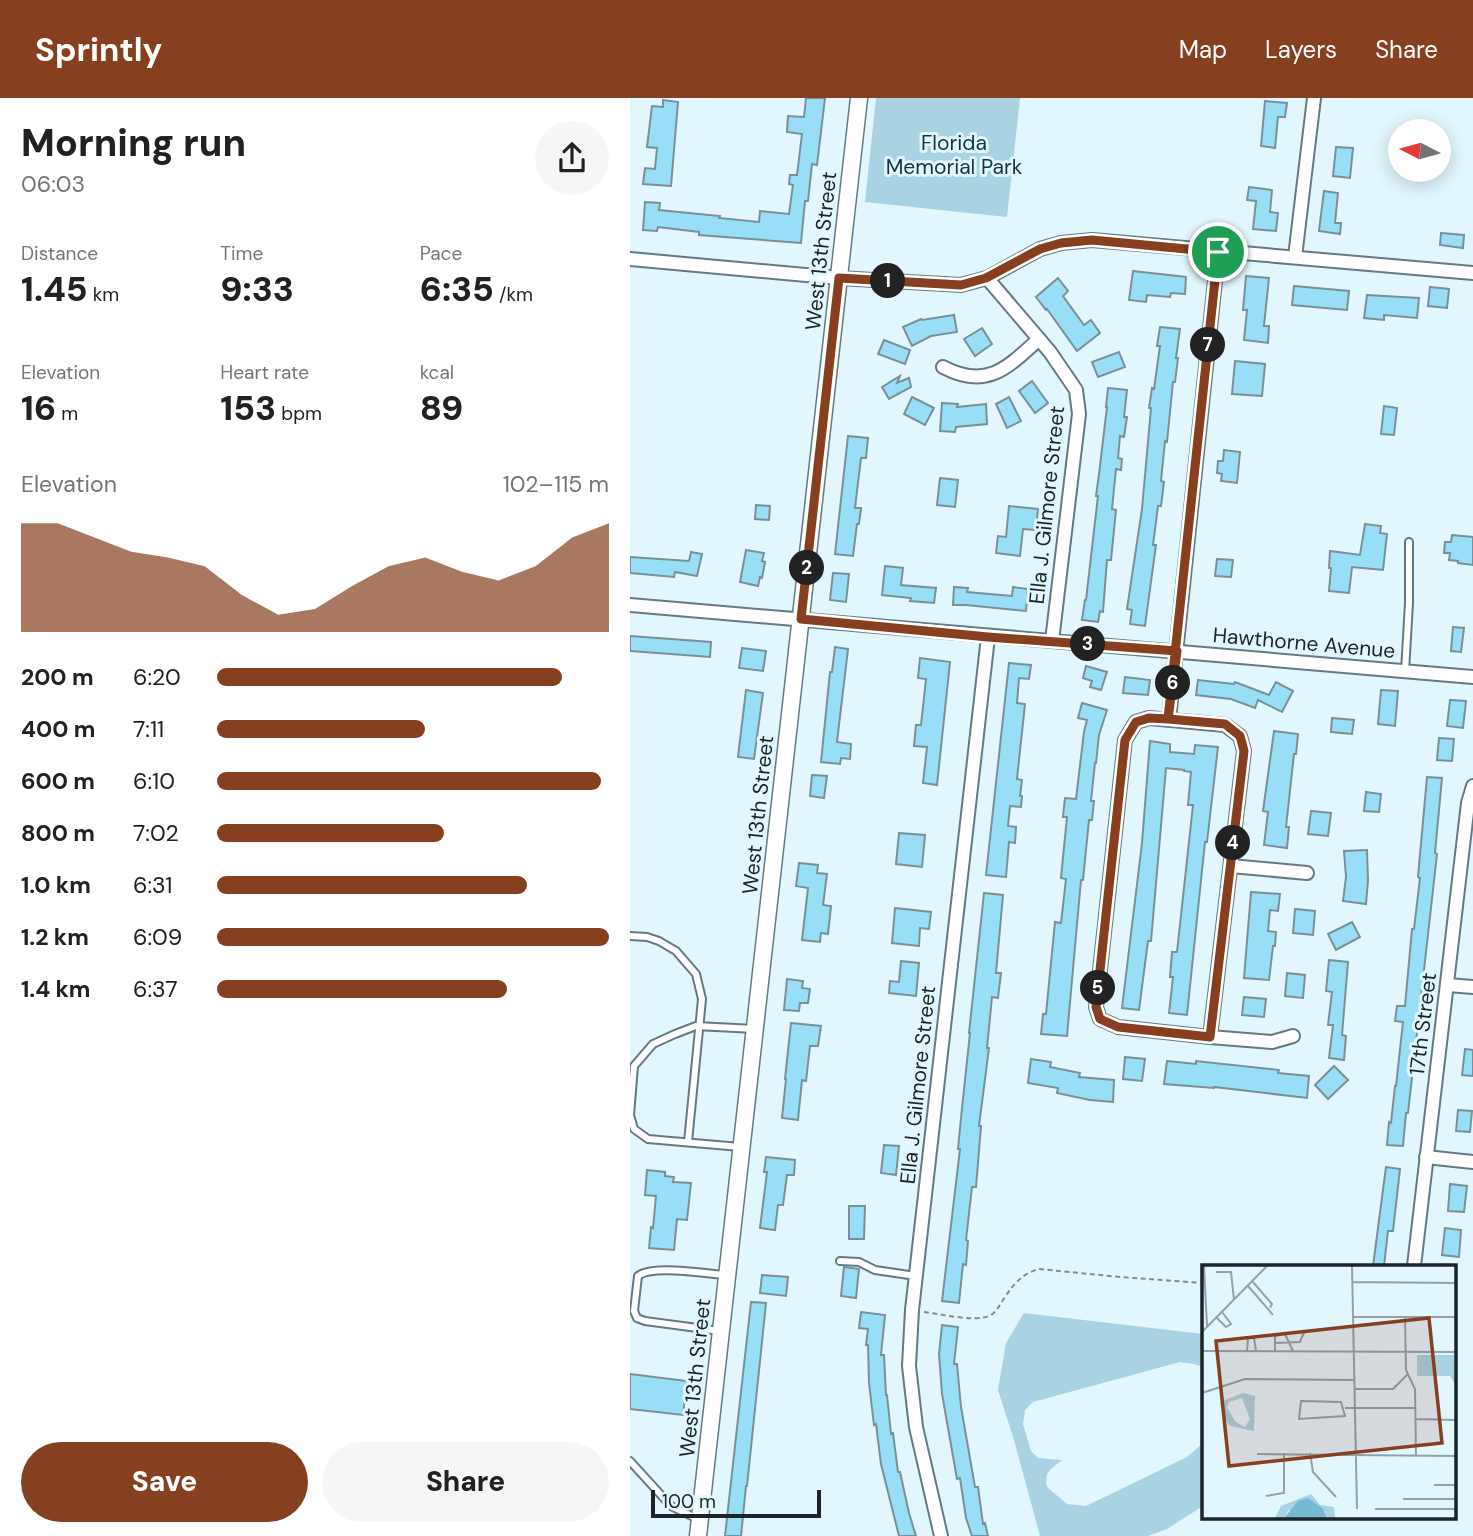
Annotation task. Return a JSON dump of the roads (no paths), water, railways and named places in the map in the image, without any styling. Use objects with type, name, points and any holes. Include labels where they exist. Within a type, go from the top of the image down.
[{"type":"street","name":"West 13th Street","points":[[699,1528],[859,98]]},
{"type":"street","points":[[1295,257],[1314,98]]},
{"type":"street","points":[[630,259],[839,278],[961,285],[986,278],[1040,249],[1061,243],[1092,240],[1473,273]]},
{"type":"street","points":[[1168,719],[1218,252]]},
{"type":"street","name":"Ella J. Gilmore Street","points":[[986,278],[1050,352],[1076,390],[1079,414],[1052,641]]},
{"type":"street","points":[[943,367],[968,377],[994,374],[1007,367],[1039,339]]},
{"type":"street","name":"Hawthorne Avenue","points":[[630,605],[1473,677]]},
{"type":"street","name":"Ella J. Gilmore Street","points":[[941,1536],[916,1427],[909,1366],[912,1310],[988,637]]},
{"type":"street","points":[[1210,1037],[1244,751],[1240,736],[1225,724],[1149,718],[1136,722],[1125,740],[1096,1007],[1100,1019],[1118,1027],[1210,1037],[1272,1042],[1293,1036]]},
{"type":"street","name":"17th Street","points":[[1414,1265],[1468,803],[1473,786]]},
{"type":"street","points":[[1231,866],[1307,873]]},
{"type":"street","points":[[1448,985],[1473,987]]},
{"type":"street","points":[[1426,1157],[1473,1162]]},
{"type":"lane","points":[[1405,671],[1409,542]]},
{"type":"lane","points":[[630,936],[659,941],[676,951],[696,974],[702,999],[701,1026],[688,1142]]},
{"type":"lane","points":[[742,1147],[648,1139],[634,1129],[630,1115],[634,1066],[653,1044],[696,1026],[755,1030]]},
{"type":"lane","points":[[840,1261],[853,1261],[875,1270],[916,1276]]},
{"type":"lane","points":[[721,1332],[645,1321],[637,1318],[634,1311],[638,1276],[644,1271],[656,1269],[727,1276]]},
{"type":"lane","points":[[630,1461],[671,1506],[699,1528]]},
{"type":"park label","name":"Florida Memorial Park","points":[[954,155]]}]
